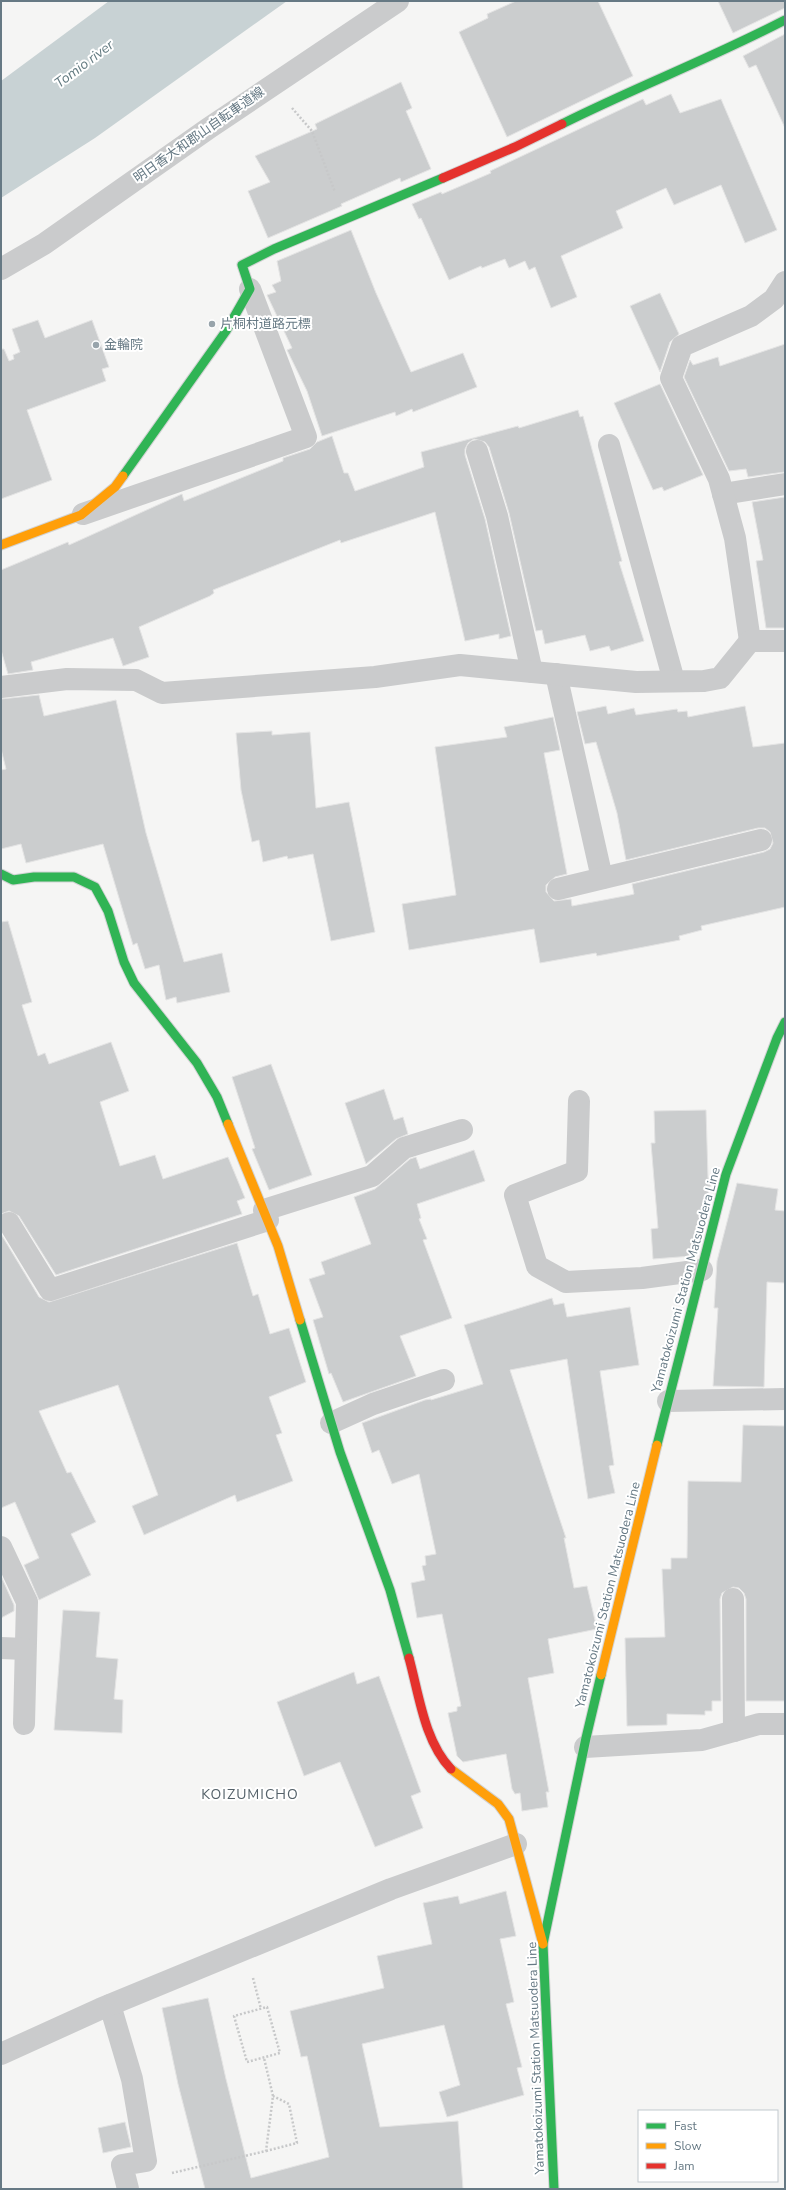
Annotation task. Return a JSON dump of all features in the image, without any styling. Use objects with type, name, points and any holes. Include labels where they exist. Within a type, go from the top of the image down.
[{"type":"street","name":"明日香大和郡山自転車道線","points":[[1,269],[44,244],[272,85],[398,1]]},
{"type":"street","points":[[1,544],[306,437],[242,265],[345,219],[515,147],[616,97],[733,47],[785,20]]},
{"type":"street","points":[[1,687],[67,679],[136,680],[162,693],[375,677],[460,665],[636,682],[704,681],[720,678],[750,641],[735,538],[722,494],[719,478],[671,378],[682,346],[751,316],[774,300],[785,282]]},
{"type":"street","points":[[81,515],[115,488],[226,331],[250,289]]},
{"type":"street","points":[[609,445],[674,681]]},
{"type":"street","points":[[477,451],[497,516],[532,672]]},
{"type":"street","points":[[722,494],[785,484]]},
{"type":"street","points":[[750,641],[785,641]]},
{"type":"street","points":[[556,674],[602,878]]},
{"type":"street","points":[[558,889],[761,840]]},
{"type":"street","points":[[1,874],[13,880],[34,877],[74,877],[95,887],[108,910],[124,962],[134,983],[197,1063],[217,1096],[278,1246],[331,1423],[390,1590],[429,1732],[439,1754],[450,1768],[498,1804],[509,1820],[544,1944]]},
{"type":"street","name":"Yamatokoizumi Station Matsuodera Line","points":[[554,2189],[544,1944],[585,1747],[668,1401],[726,1174],[777,1038],[785,1022]]},
{"type":"street","points":[[579,1101],[578,1171],[515,1195],[537,1266],[566,1282],[642,1278],[702,1270]]},
{"type":"street","points":[[9,1223],[50,1290],[266,1215],[372,1176],[404,1148],[462,1130]]},
{"type":"street","points":[[331,1423],[373,1404],[444,1380]]},
{"type":"street","points":[[668,1401],[785,1399]]},
{"type":"street","points":[[1,1547],[27,1602],[24,1724]]},
{"type":"street","points":[[733,1599],[734,1731]]},
{"type":"street","points":[[1,1648],[25,1648]]},
{"type":"street","points":[[585,1747],[702,1740],[759,1724],[785,1724]]},
{"type":"street","points":[[1,2054],[110,2005],[390,1889],[516,1844]]},
{"type":"street","points":[[110,2005],[132,2079],[146,2161],[122,2165],[128,2189]]},
{"type":"path","points":[[272,85],[312,132],[345,219]]},
{"type":"path","points":[[268,2007],[280,2053],[264,2058],[247,2062],[234,2016],[268,2007]]},
{"type":"path","points":[[264,2058],[273,2096],[266,2151]]},
{"type":"path","points":[[146,2161],[162,2176],[297,2143],[290,2104],[273,2096]]},
{"type":"water","name":"Tomio river","points":[[109,1],[287,1],[95,138],[1,198],[1,81]]},
{"type":"building","points":[[516,1],[598,1],[633,76],[507,137],[459,32],[488,18],[487,14]]},
{"type":"building","points":[[718,1],[785,1],[785,8],[733,33]]},
{"type":"building","points":[[785,34],[785,128],[756,65],[749,68],[743,56]]},
{"type":"building","points":[[401,82],[412,108],[406,111],[431,169],[401,182],[400,178],[341,204],[342,206],[268,238],[248,191],[270,182],[255,156],[317,129],[315,124]]},
{"type":"building","points":[[671,94],[680,113],[721,99],[777,230],[745,243],[721,185],[674,205],[666,188],[616,211],[623,228],[561,256],[577,297],[551,308],[535,267],[529,270],[525,261],[509,268],[505,259],[482,268],[481,266],[449,280],[421,218],[419,219],[412,204],[441,192],[442,194],[491,173],[490,171],[643,99],[646,105]]},
{"type":"building","points":[[351,230],[376,293],[411,372],[463,353],[477,387],[413,412],[412,409],[396,416],[395,412],[322,436],[307,391],[287,350],[292,348],[267,295],[276,292],[272,285],[281,281],[277,261]]},
{"type":"building","points":[[660,293],[679,334],[670,342],[660,372],[630,306]]},
{"type":"building","points":[[38,320],[45,338],[92,320],[109,367],[102,369],[106,381],[27,410],[52,480],[1,499],[1,349],[4,349],[9,361],[14,359],[13,355],[20,352],[12,329]]},
{"type":"building","points":[[785,344],[785,472],[748,477],[746,469],[729,471],[684,377],[690,360],[693,365],[718,357],[720,366]]},
{"type":"building","points":[[660,384],[703,475],[664,491],[662,487],[653,490],[614,403]]},
{"type":"building","points":[[578,410],[580,417],[583,416],[622,561],[619,562],[644,641],[611,651],[609,646],[590,651],[585,635],[545,644],[542,630],[536,631],[509,513],[489,447],[485,442],[474,439],[468,443],[465,449],[465,455],[485,519],[511,636],[499,639],[499,634],[465,641],[435,512],[341,543],[340,540],[213,590],[214,593],[210,596],[139,627],[149,657],[123,666],[113,638],[31,662],[33,670],[8,674],[1,650],[1,570],[68,542],[69,545],[182,494],[184,501],[283,461],[283,458],[310,449],[317,442],[332,436],[344,473],[348,473],[355,491],[424,467],[421,452],[518,426],[519,428]]},
{"type":"building","points":[[785,497],[785,628],[766,628],[756,561],[763,560],[752,502]]},
{"type":"building","points":[[39,695],[44,716],[116,700],[146,833],[184,962],[222,953],[230,992],[177,1003],[176,997],[166,1000],[159,965],[145,969],[137,943],[133,945],[103,844],[26,863],[21,844],[1,849],[1,770],[6,769],[1,749],[1,699]]},
{"type":"building","points":[[606,706],[608,714],[634,708],[636,715],[677,709],[678,712],[687,711],[688,717],[745,706],[753,747],[785,743],[785,907],[701,926],[702,930],[679,936],[680,940],[597,956],[596,953],[540,963],[534,929],[409,950],[402,904],[456,895],[435,747],[507,737],[504,727],[553,717],[560,750],[544,753],[567,874],[555,877],[546,885],[546,892],[554,901],[571,899],[572,906],[630,895],[634,894],[632,884],[764,852],[770,849],[773,843],[770,832],[765,828],[758,828],[626,860],[617,813],[596,742],[585,744],[577,712]]},
{"type":"building","points":[[272,731],[272,735],[310,732],[316,808],[349,802],[375,932],[331,941],[313,854],[288,859],[287,856],[263,862],[259,840],[252,842],[241,790],[236,733]]},
{"type":"building","points":[[8,921],[32,1002],[22,1005],[38,1056],[45,1053],[49,1064],[111,1042],[129,1091],[100,1102],[120,1166],[155,1155],[163,1179],[228,1157],[245,1198],[237,1201],[242,1214],[56,1275],[19,1216],[9,1211],[1,1214],[1,922]]},
{"type":"building","points":[[271,1064],[312,1175],[269,1190],[252,1149],[255,1148],[232,1077]]},
{"type":"building","points":[[384,1089],[394,1120],[403,1117],[408,1134],[396,1139],[366,1164],[345,1103]]},
{"type":"building","points":[[706,1110],[708,1178],[712,1179],[692,1256],[653,1259],[651,1229],[658,1228],[651,1143],[655,1143],[654,1111]]},
{"type":"building","points":[[474,1150],[485,1181],[417,1204],[421,1218],[419,1219],[427,1239],[423,1240],[452,1318],[400,1336],[416,1376],[343,1402],[331,1373],[329,1374],[313,1320],[323,1317],[309,1279],[325,1274],[321,1262],[371,1244],[354,1197],[375,1189],[410,1159],[416,1157],[420,1169]]},
{"type":"building","points":[[737,1183],[778,1189],[775,1210],[785,1211],[785,1283],[767,1282],[764,1387],[713,1386],[718,1308],[714,1308],[717,1261]]},
{"type":"building","points":[[1,1234],[39,1297],[49,1302],[237,1243],[253,1296],[258,1294],[270,1334],[289,1328],[306,1382],[269,1397],[282,1433],[276,1435],[293,1481],[237,1502],[235,1495],[144,1535],[132,1506],[158,1495],[118,1385],[39,1411],[67,1473],[71,1472],[96,1522],[71,1534],[91,1575],[39,1600],[24,1565],[39,1558],[15,1502],[1,1508]]},
{"type":"building","points":[[552,1298],[554,1305],[564,1303],[567,1317],[630,1307],[639,1365],[600,1371],[614,1465],[609,1466],[615,1493],[588,1499],[567,1359],[510,1370],[566,1538],[564,1538],[574,1588],[587,1586],[597,1629],[548,1639],[554,1673],[528,1678],[549,1792],[546,1792],[548,1807],[522,1811],[520,1793],[515,1794],[512,1789],[506,1754],[463,1762],[457,1756],[448,1713],[457,1711],[457,1707],[461,1706],[442,1614],[417,1618],[411,1583],[425,1580],[422,1566],[426,1565],[425,1556],[436,1554],[419,1474],[392,1484],[379,1450],[372,1453],[362,1423],[425,1400],[431,1400],[483,1384],[464,1325]]},
{"type":"building","points":[[743,1425],[785,1426],[785,1701],[746,1701],[746,1599],[744,1593],[739,1588],[733,1587],[722,1593],[720,1599],[721,1701],[712,1701],[712,1711],[705,1711],[705,1715],[667,1714],[667,1725],[627,1726],[625,1638],[665,1637],[662,1569],[671,1569],[671,1558],[687,1558],[688,1481],[741,1482]]},
{"type":"building","points":[[1,1576],[14,1605],[14,1611],[1,1618]]},
{"type":"building","points":[[63,1610],[100,1612],[96,1657],[118,1659],[114,1699],[123,1700],[122,1733],[54,1730]]},
{"type":"building","points":[[354,1672],[357,1684],[379,1676],[421,1792],[411,1796],[423,1828],[375,1847],[340,1762],[304,1776],[277,1702]]},
{"type":"building","points":[[506,1891],[516,1936],[500,1939],[514,2002],[506,2004],[522,2067],[517,2068],[524,2095],[447,2117],[439,2092],[460,2085],[444,2025],[362,2044],[380,2127],[458,2121],[463,2189],[205,2189],[178,2084],[162,2008],[208,1998],[226,2079],[251,2178],[329,2157],[307,2056],[301,2057],[290,2011],[384,1988],[377,1956],[432,1944],[423,1903],[458,1896],[460,1904]]},
{"type":"building","points":[[125,2122],[131,2147],[103,2153],[98,2128]]},
{"type":"traffic: fast","points":[[562,124],[618,97],[730,47],[785,20]]},
{"type":"traffic: fast","points":[[123,476],[226,331],[250,289],[242,265],[274,249],[443,178]]},
{"type":"traffic: fast","points":[[1,874],[13,880],[34,877],[74,877],[95,887],[108,911],[124,962],[134,983],[197,1063],[217,1097],[228,1124]]},
{"type":"traffic: fast","points":[[657,1445],[726,1174],[777,1038],[785,1022]]},
{"type":"traffic: fast","points":[[300,1320],[340,1452],[390,1590],[409,1658]]},
{"type":"traffic: fast","points":[[554,2189],[543,1944],[586,1738],[601,1675]]},
{"type":"traffic: slow","points":[[1,545],[81,515],[115,487],[123,476]]},
{"type":"traffic: slow","points":[[228,1124],[278,1246],[300,1320]]},
{"type":"traffic: slow","points":[[601,1675],[657,1445]]},
{"type":"traffic: slow","points":[[451,1769],[498,1804],[509,1819],[543,1944]]},
{"type":"traffic: jam","points":[[443,178],[515,147],[562,124]]},
{"type":"traffic: jam","points":[[409,1658],[428,1731],[434,1745],[451,1769]]},
{"type":"place","name":"片桐村道路元標","points":[[212,324]]},
{"type":"place","name":"金輪院","points":[[96,345]]},
{"type":"district","name":"KOIZUMICHO","points":[[250,1794]]}]
